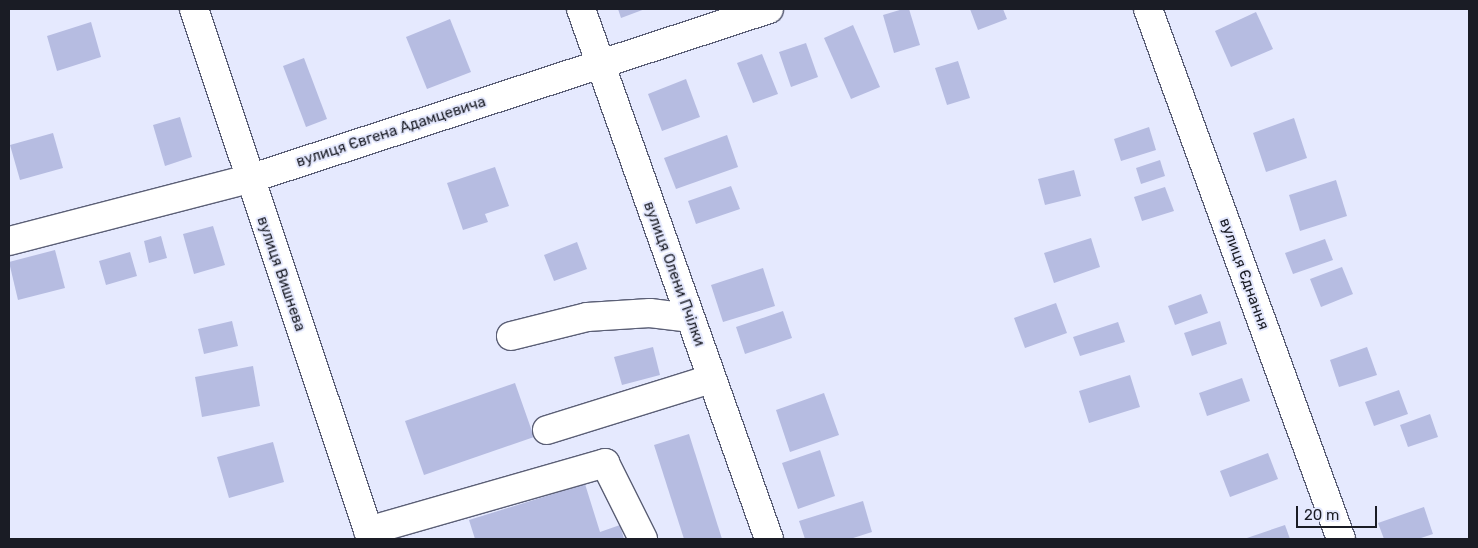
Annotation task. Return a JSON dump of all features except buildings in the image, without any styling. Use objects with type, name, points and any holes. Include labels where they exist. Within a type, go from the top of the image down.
[{"type":"street","name":"вулиця Вишнева","points":[[194,9],[249,179],[370,535]]},
{"type":"street","name":"вулиця Олени Пчілки","points":[[580,9],[769,539]]},
{"type":"street","name":"вулиця Євгена Адамцевича","points":[[9,241],[249,179],[769,9]]},
{"type":"street","name":"вулиця Єднання","points":[[1148,9],[1340,539]]},
{"type":"street","points":[[511,336],[587,317],[650,313],[690,318]]},
{"type":"street","points":[[547,430],[712,379]]},
{"type":"street","points":[[370,535],[605,463],[643,539]]}]
